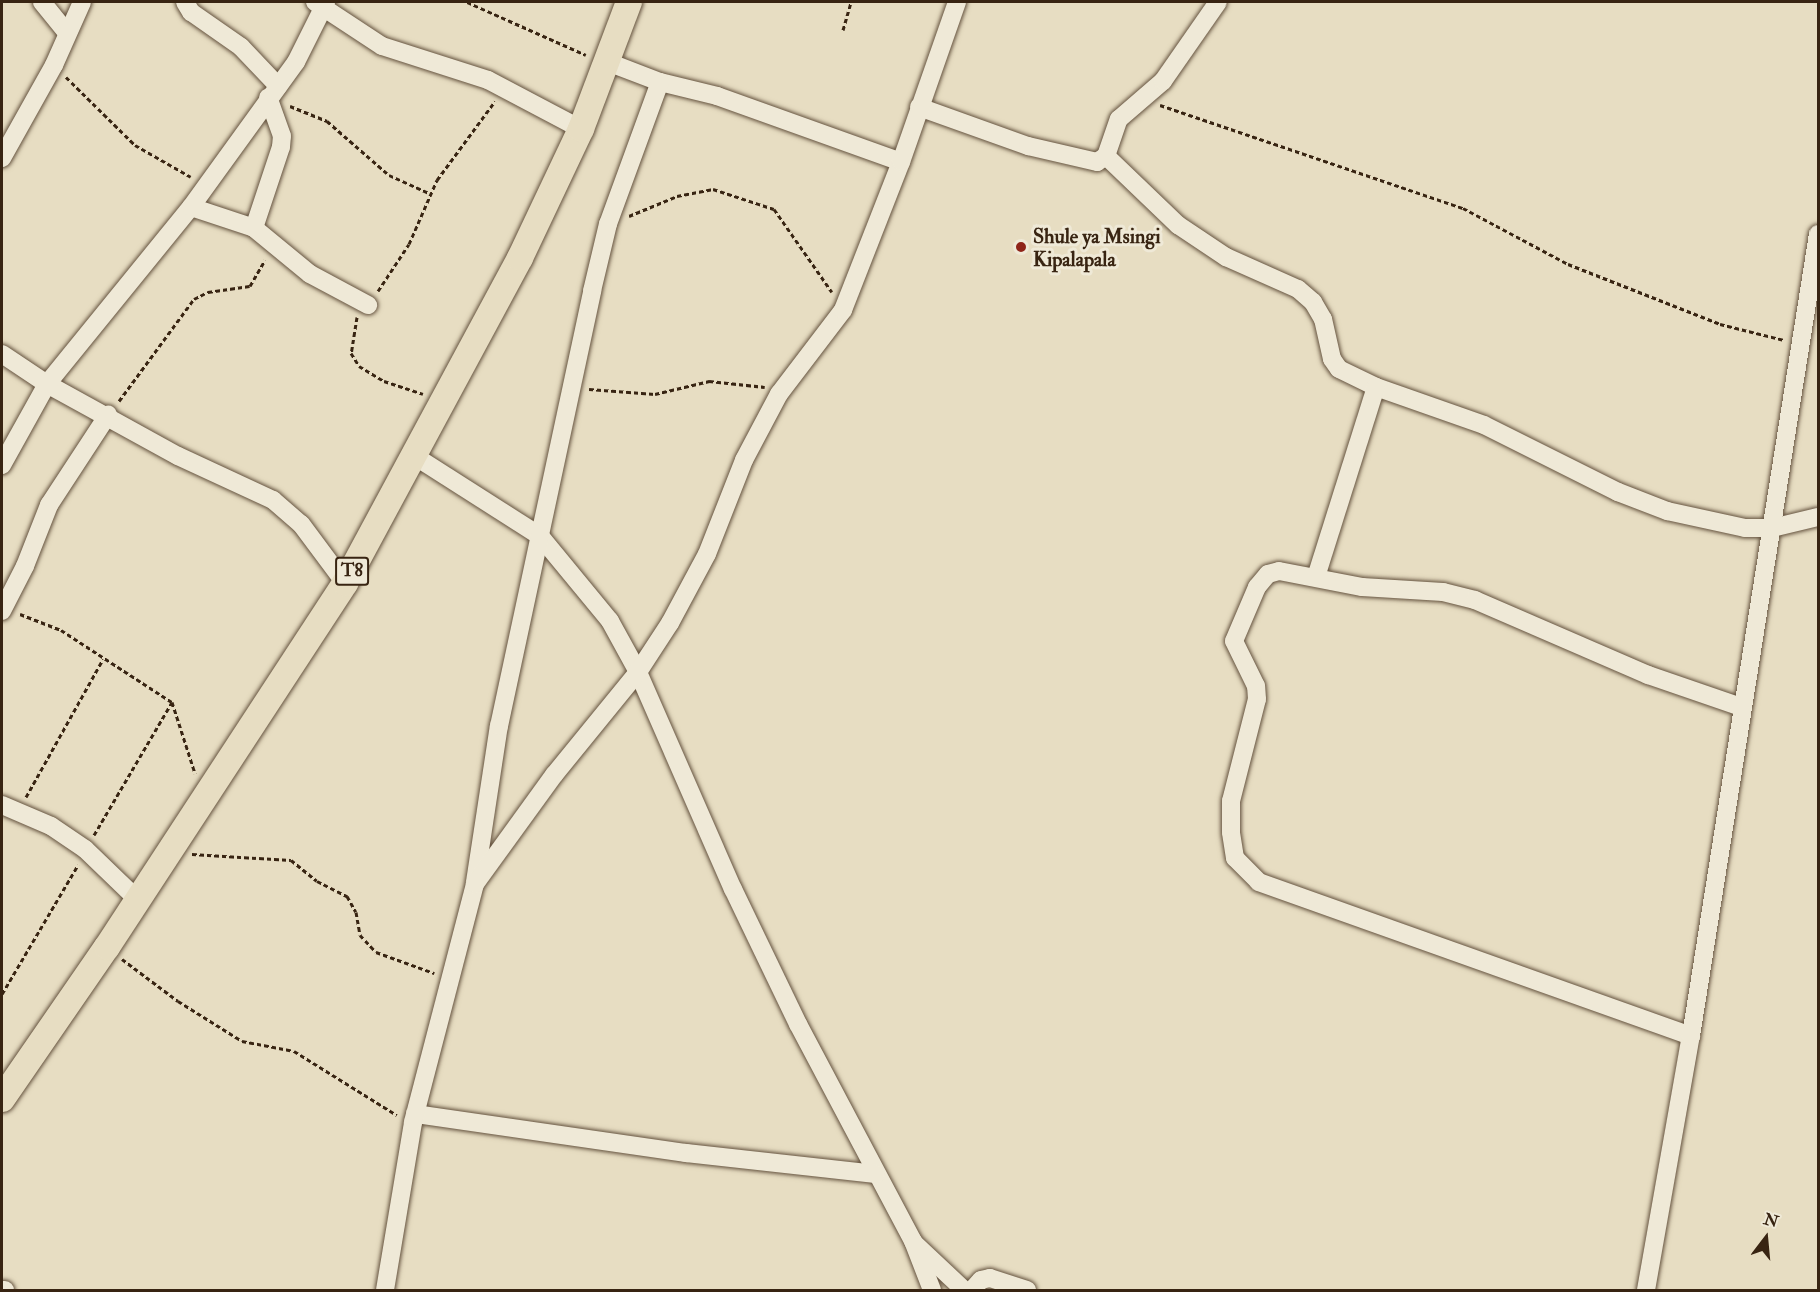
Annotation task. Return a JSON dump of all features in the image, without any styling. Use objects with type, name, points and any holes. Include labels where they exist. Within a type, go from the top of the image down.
[{"type":"highway","name":"T8","points":[[2,1099],[170,853],[345,583],[447,400],[581,129],[629,2]]},
{"type":"street","points":[[42,2],[67,33]]},
{"type":"street","points":[[2,158],[54,65],[82,2]]},
{"type":"street","points":[[185,2],[191,12],[241,47],[273,92],[282,136],[281,147],[254,228]]},
{"type":"street","points":[[475,884],[554,775],[638,672],[707,554],[744,460],[779,394],[843,309],[901,162],[957,2]]},
{"type":"street","points":[[919,107],[1028,146],[1085,162],[1097,162],[1106,156],[1119,119],[1162,81],[1218,2]]},
{"type":"street","points":[[2,465],[47,384],[190,207],[296,62],[321,3],[382,46],[457,68],[505,88],[581,129]]},
{"type":"street","points":[[605,61],[660,82],[717,96],[901,162]]},
{"type":"street","points":[[385,1290],[414,1118],[475,884],[499,726],[608,224],[660,82]]},
{"type":"street","points":[[1106,156],[1187,231],[1226,257],[1298,289],[1323,319],[1332,359],[1339,369],[1376,387],[1484,425],[1643,503],[1712,523],[1772,528],[1818,517]]},
{"type":"street","points":[[190,207],[254,228],[274,242],[310,274],[368,305]]},
{"type":"street","points":[[1646,1290],[1691,1036],[1741,707],[1772,528],[1818,234]]},
{"type":"street","points":[[2,354],[47,384],[108,415],[178,456],[273,500],[301,524],[345,583]]},
{"type":"street","points":[[1316,577],[1376,387]]},
{"type":"street","points":[[3,609],[49,505],[108,415]]},
{"type":"street","points":[[416,457],[540,536],[610,621],[638,672],[733,888],[876,1174],[913,1241],[932,1290]]},
{"type":"street","points":[[1691,1036],[1292,896],[1259,882],[1235,858],[1231,801],[1257,699],[1256,686],[1234,641],[1257,587],[1268,574],[1279,571],[1362,587],[1443,592],[1475,600],[1648,675],[1741,707]]},
{"type":"street","points":[[10,808],[51,826],[85,849],[137,899]]},
{"type":"street","points":[[414,1118],[876,1174]]},
{"type":"street","points":[[913,1241],[964,1290]]},
{"type":"street","points":[[972,1290],[981,1280],[990,1278],[1027,1290]]},
{"type":"path","points":[[467,2],[554,43],[605,61]]},
{"type":"path","points":[[843,30],[851,2]]},
{"type":"path","points":[[54,65],[135,145],[204,185]]},
{"type":"path","points":[[447,400],[384,381],[360,366],[351,353],[351,334],[354,322],[400,261],[429,194],[505,88]]},
{"type":"path","points":[[273,92],[287,106],[327,121],[389,175],[429,194]]},
{"type":"path","points":[[1142,99],[1377,176],[1490,220],[1568,264],[1720,324],[1799,344]]},
{"type":"path","points":[[608,224],[677,196],[713,189],[774,209],[811,258],[843,309]]},
{"type":"path","points":[[108,415],[194,299],[208,292],[250,286],[274,242]]},
{"type":"path","points":[[572,387],[655,394],[709,381],[735,381],[760,384],[779,394]]},
{"type":"path","points":[[3,609],[61,630],[172,702],[204,799]]},
{"type":"path","points":[[10,808],[103,658]]},
{"type":"path","points":[[2,994],[55,908],[85,849],[172,702]]},
{"type":"path","points":[[170,853],[291,860],[309,875],[347,896],[356,912],[360,934],[376,952],[449,978]]},
{"type":"path","points":[[107,947],[178,1001],[242,1041],[294,1052],[368,1100],[414,1118]]},
{"type":"place","name":"Shule ya Msingi Kipalapala","points":[[1021,247]]}]
